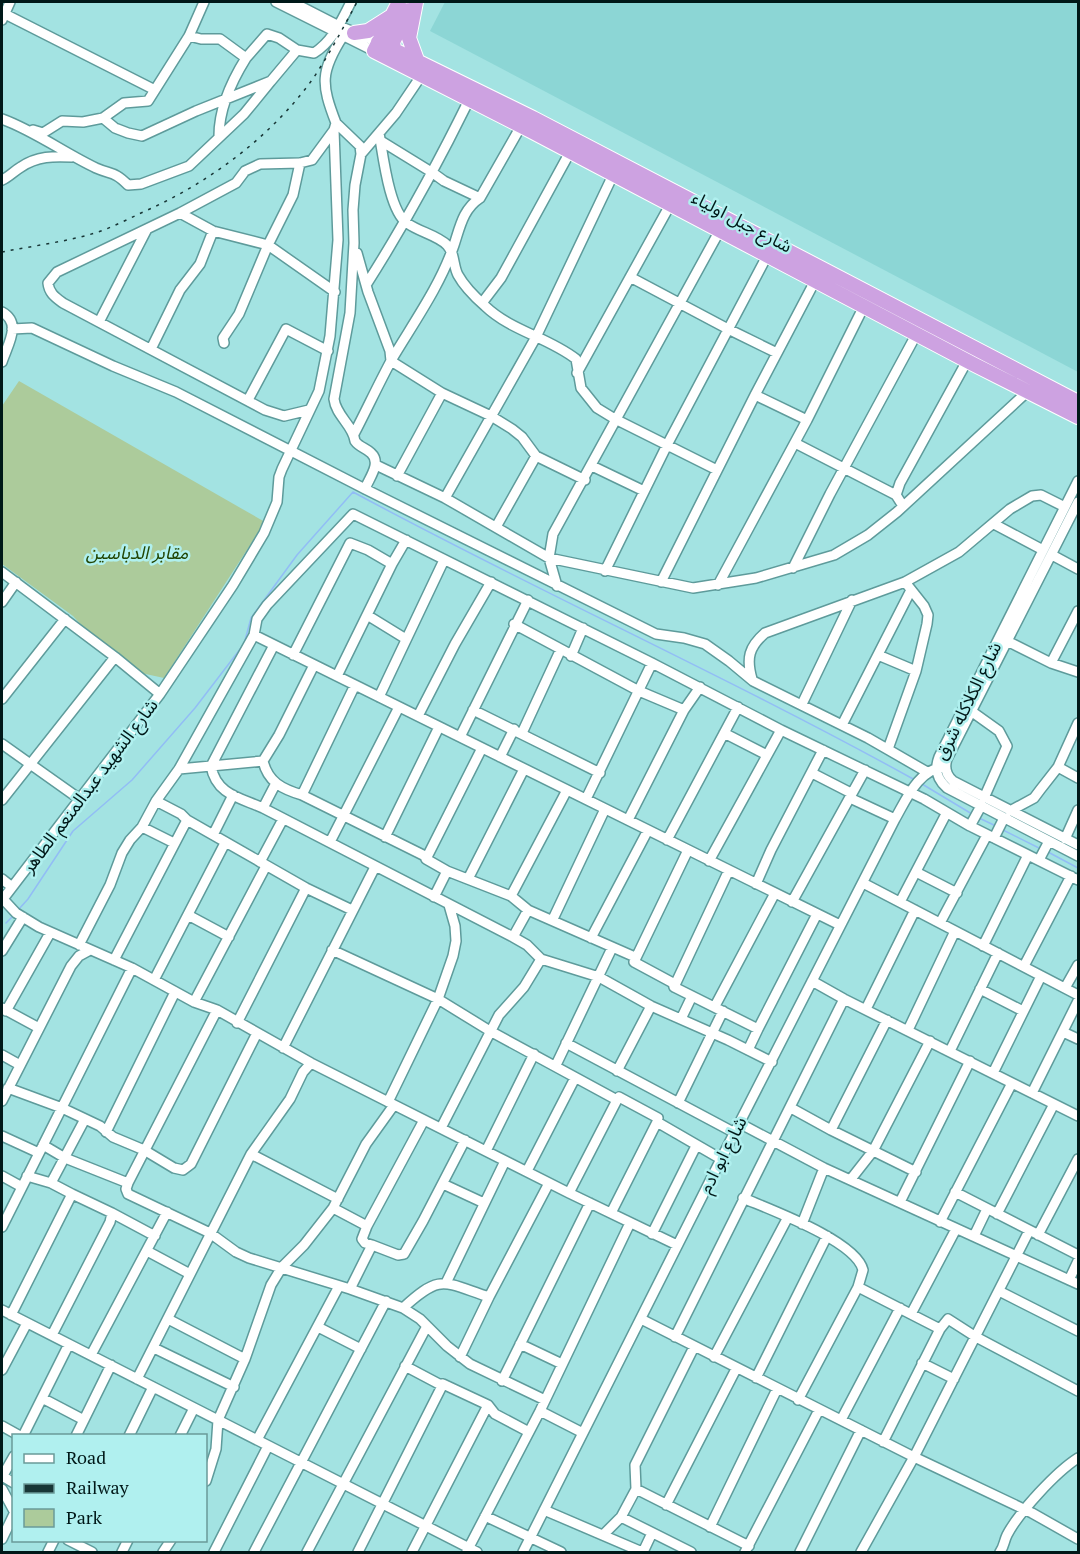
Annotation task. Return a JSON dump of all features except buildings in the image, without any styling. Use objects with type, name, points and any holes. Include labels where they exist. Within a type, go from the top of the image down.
[{"type":"highway","points":[[384,52],[391,16],[399,2]]},
{"type":"highway","points":[[384,52],[393,42],[414,2]]},
{"type":"highway","points":[[414,2],[409,38],[417,60]]},
{"type":"highway","points":[[343,32],[368,31],[391,16]]},
{"type":"highway","name":"شارع جبل اولياء","points":[[384,52],[417,60],[533,118],[920,328],[1078,402]]},
{"type":"highway","name":"شارع جبل اولياء","points":[[384,52],[421,76],[864,306],[920,328],[967,361],[1078,417]]},
{"type":"street","points":[[10,2],[3,17],[155,90]]},
{"type":"street","points":[[19,126],[43,133],[62,121],[83,122],[103,118],[124,103],[148,101],[189,36],[204,2]]},
{"type":"street","points":[[276,2],[384,52]]},
{"type":"street","points":[[292,2],[343,32]]},
{"type":"street","points":[[160,694],[233,585],[264,533],[277,502],[279,477],[318,391],[328,351],[338,240],[335,127],[326,99],[325,73],[343,32],[351,2]]},
{"type":"street","points":[[219,136],[219,122],[225,100],[246,58],[267,34],[279,38],[297,50],[314,53],[343,32]]},
{"type":"street","points":[[189,36],[201,39],[220,39],[246,58]]},
{"type":"street","points":[[2,119],[98,169],[118,174],[128,185],[141,184],[189,166],[203,154],[244,114],[297,50]]},
{"type":"street","points":[[361,154],[380,137],[421,76]]},
{"type":"street","points":[[103,118],[128,134],[142,136],[196,111],[271,81]]},
{"type":"street","points":[[366,285],[433,172],[469,100]]},
{"type":"street","points":[[354,434],[391,361],[437,284],[460,222],[480,198],[521,126]]},
{"type":"street","points":[[335,127],[360,146],[361,154],[353,210],[354,243],[350,313],[334,399],[335,408],[354,434],[355,441],[375,458],[376,465],[365,489]]},
{"type":"street","points":[[309,410],[284,416],[265,410],[53,296],[48,283],[57,272],[147,230],[236,183],[245,171],[260,165],[300,163],[312,160],[335,127]]},
{"type":"street","points":[[380,137],[444,181],[480,198]]},
{"type":"street","points":[[380,137],[389,187],[405,222],[446,244],[451,250],[458,275],[482,303],[508,323],[563,349],[576,359],[581,388],[597,408],[717,470]]},
{"type":"street","points":[[482,303],[501,278],[570,152]]},
{"type":"street","points":[[2,180],[23,165],[38,158],[77,157]]},
{"type":"street","points":[[224,343],[223,338],[239,314],[268,245],[293,195],[300,163]]},
{"type":"street","points":[[445,498],[536,337],[613,175]]},
{"type":"street","points":[[577,373],[670,205]]},
{"type":"street","points":[[180,213],[213,231],[268,245],[335,292]]},
{"type":"street","points":[[99,322],[147,230]]},
{"type":"street","points":[[557,586],[549,558],[554,534],[720,230]]},
{"type":"street","points":[[151,349],[180,290],[200,264],[213,231]]},
{"type":"street","points":[[354,243],[366,285],[390,351],[391,361]]},
{"type":"street","points":[[605,570],[667,445],[767,256]]},
{"type":"street","points":[[630,277],[777,353]]},
{"type":"street","points":[[662,582],[755,394],[815,280]]},
{"type":"street","points":[[718,585],[795,443],[864,306]]},
{"type":"street","points":[[2,312],[9,316],[12,323],[2,362]]},
{"type":"street","points":[[12,329],[32,328],[113,366],[176,392],[656,634],[705,645],[753,681],[802,704],[927,772]]},
{"type":"street","points":[[794,568],[920,328]]},
{"type":"street","points":[[248,400],[286,329],[328,351]]},
{"type":"street","points":[[391,361],[442,393],[491,416],[522,438],[536,456],[585,480]]},
{"type":"street","points":[[897,495],[908,465],[967,361]]},
{"type":"street","points":[[376,465],[445,498],[549,558],[693,588],[718,585],[794,568],[834,555],[868,535],[903,506],[1027,392]]},
{"type":"street","points":[[398,476],[442,393]]},
{"type":"street","points":[[755,394],[807,420]]},
{"type":"street","points":[[795,443],[897,495],[903,506]]},
{"type":"street","points":[[496,527],[536,456]]},
{"type":"street","points":[[592,466],[644,491]]},
{"type":"street","name":"شارع الكلاكله شرق","points":[[1078,481],[1007,641],[941,766],[938,778],[944,786],[983,802],[1078,856]]},
{"type":"street","points":[[753,681],[748,665],[749,654],[765,633],[852,600],[908,586],[959,552],[1010,509],[1036,495],[1041,495],[1065,507]]},
{"type":"street","name":"شارع الكلاكله شرق","points":[[941,766],[939,757],[1047,552],[1078,502]]},
{"type":"street","points":[[71,966],[75,943],[110,885],[122,854],[179,769],[254,635],[261,612],[353,514],[528,600],[781,730],[924,799],[946,814],[1075,878],[1024,966]]},
{"type":"street","points":[[994,524],[1078,568]]},
{"type":"street","points":[[334,534],[392,564]]},
{"type":"street","points":[[337,676],[406,540]]},
{"type":"street","points":[[293,655],[350,543]]},
{"type":"street","points":[[379,697],[444,560]]},
{"type":"street","name":"شارع الشهيد عبدالمنعم الطاهر","points":[[2,572],[160,694],[81,800],[2,900],[11,909],[50,933],[132,968],[194,1002],[217,1010],[311,1063],[677,1245]]},
{"type":"street","points":[[2,602],[16,582]]},
{"type":"street","points":[[418,716],[455,644],[491,582]]},
{"type":"street","points":[[842,725],[878,655],[908,586]]},
{"type":"street","points":[[888,749],[916,671],[927,624],[928,615],[924,606],[908,586]]},
{"type":"street","points":[[460,737],[514,624],[528,600]]},
{"type":"street","points":[[802,704],[852,600]]},
{"type":"street","points":[[1051,663],[1078,610]]},
{"type":"street","points":[[367,615],[406,639]]},
{"type":"street","points":[[2,699],[65,619]]},
{"type":"street","points":[[514,624],[560,651],[639,691],[684,710]]},
{"type":"street","points":[[571,656],[583,628]]},
{"type":"street","points":[[254,635],[840,926]]},
{"type":"street","points":[[1007,641],[1051,663],[1078,672]]},
{"type":"street","points":[[273,645],[211,766],[212,773],[224,792],[263,808],[513,937],[527,945],[541,959],[599,978],[651,1006],[772,1062]]},
{"type":"street","points":[[501,757],[518,731],[560,651]]},
{"type":"street","points":[[878,655],[916,671]]},
{"type":"street","points":[[2,800],[115,657]]},
{"type":"street","points":[[586,800],[652,663]]},
{"type":"street","points":[[263,761],[279,735],[314,665]]},
{"type":"street","points":[[302,795],[355,685]]},
{"type":"street","points":[[628,820],[684,710],[700,687]]},
{"type":"street","points":[[330,842],[399,707]]},
{"type":"street","points":[[667,840],[738,707]]},
{"type":"street","points":[[473,710],[600,773]]},
{"type":"street","points":[[970,826],[1007,746],[999,731],[971,711]]},
{"type":"street","points":[[940,923],[991,837],[1007,815],[1034,798],[1058,767],[1078,723]]},
{"type":"street","points":[[385,837],[439,727]]},
{"type":"street","points":[[709,861],[781,730]]},
{"type":"street","points":[[724,733],[767,755]]},
{"type":"street","points":[[2,744],[81,800]]},
{"type":"street","points":[[426,859],[482,748]]},
{"type":"street","points":[[756,884],[823,750]]},
{"type":"street","points":[[179,769],[263,761]]},
{"type":"street","points":[[263,761],[269,777],[289,791],[302,795],[424,856],[447,871],[510,896],[528,910],[635,957],[634,962]]},
{"type":"street","name":"شارع ابو ادم","points":[[523,1552],[677,1245],[896,819],[910,794],[927,772],[941,766]]},
{"type":"street","points":[[1058,767],[1078,778]]},
{"type":"street","points":[[468,879],[524,769]]},
{"type":"street","points":[[792,902],[865,770]]},
{"type":"street","points":[[812,773],[851,793],[850,798]]},
{"type":"street","points":[[263,808],[276,783]]},
{"type":"street","points":[[510,896],[567,790]]},
{"type":"street","points":[[213,835],[233,795]]},
{"type":"street","points":[[850,798],[896,819]]},
{"type":"street","points":[[156,801],[181,814],[186,820],[225,843],[306,888],[352,910]]},
{"type":"street","points":[[552,919],[604,809]]},
{"type":"street","points":[[1065,839],[1078,810]]},
{"type":"street","points":[[900,902],[946,814]]},
{"type":"street","name":"شارع الكلاكله شرق","points":[[1007,815],[1078,845]]},
{"type":"street","points":[[194,1002],[229,937],[283,819]]},
{"type":"street","points":[[114,960],[186,820]]},
{"type":"street","points":[[142,827],[174,843]]},
{"type":"street","points":[[591,938],[648,830]]},
{"type":"street","points":[[1038,860],[1049,841]]},
{"type":"street","points":[[154,980],[225,843]]},
{"type":"street","points":[[634,962],[688,850]]},
{"type":"street","points":[[983,946],[1028,855]]},
{"type":"street","points":[[283,1048],[375,867]]},
{"type":"street","points":[[674,987],[729,870]]},
{"type":"street","points":[[434,897],[447,871]]},
{"type":"street","points":[[916,872],[957,893]]},
{"type":"street","points":[[2,879],[12,887]]},
{"type":"street","points":[[863,883],[1078,995]]},
{"type":"street","points":[[237,1023],[306,888]]},
{"type":"street","points":[[678,1103],[711,1032],[719,1009],[775,893]]},
{"type":"street","points":[[207,1478],[216,1449],[218,1420],[245,1359],[263,1304],[282,1267],[304,1245],[335,1204],[366,1144],[391,1103],[438,999],[456,941],[454,920],[449,905]]},
{"type":"street","points":[[513,937],[528,910]]},
{"type":"street","points":[[866,1009],[915,910]]},
{"type":"street","points":[[748,1050],[817,914]]},
{"type":"street","points":[[188,915],[229,937]]},
{"type":"street","points":[[2,951],[22,917]]},
{"type":"street","points":[[908,1029],[955,931]]},
{"type":"street","points":[[39,1028],[4,1010],[50,933]]},
{"type":"street","points":[[555,1065],[612,948]]},
{"type":"street","points":[[2,1101],[71,966],[79,956],[90,950]]},
{"type":"street","points":[[332,950],[438,999],[490,1031],[617,1100]]},
{"type":"street","points":[[950,1051],[998,953]]},
{"type":"street","points":[[441,1128],[499,1015],[524,987],[541,959]]},
{"type":"street","points":[[634,962],[673,983],[674,987],[758,1029]]},
{"type":"street","points":[[1065,988],[1078,965]]},
{"type":"street","points":[[2,1227],[132,968]]},
{"type":"street","points":[[993,1073],[1041,976]]},
{"type":"street","points":[[812,981],[1054,1104],[1077,1112]]},
{"type":"street","points":[[980,989],[1023,1011]]},
{"type":"street","points":[[106,1132],[175,992]]},
{"type":"street","points":[[681,1019],[692,996]]},
{"type":"street","points":[[675,1337],[844,999]]},
{"type":"street","points":[[1032,1093],[1078,1001]]},
{"type":"street","points":[[617,1071],[651,1006]]},
{"type":"street","points":[[217,1010],[128,1183],[126,1189],[130,1196],[210,1233],[249,1258],[403,1308],[428,1326],[460,1357],[502,1381],[545,1400]]},
{"type":"street","points":[[831,1130],[887,1020]]},
{"type":"street","points":[[1063,1032],[1078,1039]]},
{"type":"street","points":[[8,1088],[62,1108],[100,1126],[113,1137],[144,1150],[176,1169],[183,1170],[190,1167],[257,1033]]},
{"type":"street","points":[[851,1179],[873,1151],[930,1041]]},
{"type":"street","points":[[566,1043],[735,1133]]},
{"type":"street","points":[[486,1151],[534,1054]]},
{"type":"street","points":[[2,1055],[20,1065]]},
{"type":"street","points":[[900,1202],[970,1061]]},
{"type":"street","points":[[137,1379],[251,1154],[290,1099],[303,1071],[311,1063]]},
{"type":"street","points":[[527,1171],[575,1078]]},
{"type":"street","points":[[940,1222],[1012,1083]]},
{"type":"street","points":[[569,1193],[620,1097],[658,1118],[611,1214]]},
{"type":"street","points":[[997,1214],[1054,1104]]},
{"type":"street","points":[[791,1108],[916,1172]]},
{"type":"street","points":[[51,1183],[85,1119]]},
{"type":"street","points":[[424,1120],[367,1226],[362,1239],[364,1243],[398,1256],[404,1254],[465,1140]]},
{"type":"street","points":[[657,1122],[721,1159]]},
{"type":"street","points":[[740,1123],[824,1168],[1078,1284]]},
{"type":"street","points":[[2,1136],[128,1183]]},
{"type":"street","points":[[652,1234],[696,1146]]},
{"type":"street","points":[[251,1154],[335,1204],[367,1226]]},
{"type":"street","points":[[861,1552],[914,1457],[1016,1256],[1034,1233],[1078,1159]]},
{"type":"street","points":[[446,1283],[505,1161]]},
{"type":"street","points":[[802,1224],[824,1168]]},
{"type":"street","points":[[2,1176],[22,1187]]},
{"type":"street","points":[[27,1176],[51,1183],[155,1236]]},
{"type":"street","points":[[460,1357],[549,1183]]},
{"type":"street","points":[[443,1184],[484,1203]]},
{"type":"street","points":[[955,1192],[1078,1256]]},
{"type":"street","points":[[11,1315],[72,1194]]},
{"type":"street","points":[[743,1198],[827,1236],[860,1261],[863,1270],[858,1287],[798,1400]]},
{"type":"street","points":[[502,1381],[590,1203]]},
{"type":"street","points":[[974,1236],[987,1209]]},
{"type":"street","points":[[91,1355],[167,1212]]},
{"type":"street","points":[[51,1335],[110,1222],[112,1213]]},
{"type":"street","points":[[714,1357],[788,1217]]},
{"type":"street","points":[[467,1550],[540,1411],[630,1223]]},
{"type":"street","points":[[911,1314],[956,1229]]},
{"type":"street","points":[[756,1378],[827,1236]]},
{"type":"street","points":[[350,1289],[372,1245]]},
{"type":"street","points":[[147,1251],[190,1274]]},
{"type":"street","points":[[1069,1280],[1078,1261]]},
{"type":"street","points":[[403,1308],[431,1286],[446,1283],[489,1297]]},
{"type":"street","points":[[257,1440],[339,1286]]},
{"type":"street","points":[[858,1287],[940,1329]]},
{"type":"street","points":[[999,1291],[1078,1331]]},
{"type":"street","points":[[254,1552],[386,1301]]},
{"type":"street","points":[[841,1420],[900,1308]]},
{"type":"street","points":[[2,1310],[426,1526],[467,1550],[477,1552]]},
{"type":"street","points":[[168,1319],[245,1359]]},
{"type":"street","points":[[641,1319],[736,1369],[1056,1526],[1078,1539]]},
{"type":"street","points":[[883,1442],[922,1363],[940,1329],[948,1319],[976,1337],[1078,1389]]},
{"type":"street","points":[[2,1370],[27,1323]]},
{"type":"street","points":[[308,1552],[342,1484],[428,1326]]},
{"type":"street","points":[[318,1327],[361,1349]]},
{"type":"street","points":[[23,1434],[69,1344]]},
{"type":"street","points":[[520,1344],[562,1364]]},
{"type":"street","points":[[603,1535],[621,1517],[636,1489],[635,1466],[694,1347]]},
{"type":"street","points":[[154,1348],[234,1387]]},
{"type":"street","points":[[922,1363],[954,1379]]},
{"type":"street","points":[[77,1434],[111,1365]]},
{"type":"street","points":[[405,1366],[439,1384],[488,1405],[495,1414],[529,1432]]},
{"type":"street","points":[[666,1505],[736,1369]]},
{"type":"street","points":[[358,1552],[443,1384]]},
{"type":"street","points":[[130,1434],[153,1387]]},
{"type":"street","points":[[710,1527],[777,1389]]},
{"type":"street","points":[[42,1398],[84,1419]]},
{"type":"street","points":[[412,1552],[488,1405]]},
{"type":"street","points":[[181,1434],[194,1408]]},
{"type":"street","points":[[636,1489],[747,1549],[819,1410]]},
{"type":"street","points":[[540,1411],[583,1433]]},
{"type":"street","points":[[2,1426],[18,1434]]},
{"type":"street","points":[[800,1552],[861,1430]]},
{"type":"street","points":[[214,1552],[268,1446]]},
{"type":"street","points":[[1000,1552],[1005,1546],[1007,1536],[1024,1511],[1055,1477],[1078,1458]]},
{"type":"street","points":[[2,1477],[12,1460]]},
{"type":"street","points":[[2,1489],[12,1508]]},
{"type":"street","points":[[544,1510],[643,1552],[652,1533]]},
{"type":"street","points":[[2,1539],[12,1516]]},
{"type":"street","points":[[485,1516],[561,1552]]},
{"type":"street","points":[[621,1517],[691,1552]]},
{"type":"street","points":[[74,1542],[92,1552]]},
{"type":"shaded area","points":[[445,2],[1078,2],[1078,372],[430,31]]},
{"type":"green space","name":"مقابر الدباسين","points":[[19,381],[265,522],[164,678],[141,673],[86,630],[73,616],[2,564],[2,406]]},
{"type":"waterway","points":[[19,909],[73,831],[132,780],[195,708],[244,644],[251,618],[297,555],[353,492],[493,565],[776,706],[915,780]]},
{"type":"waterway","points":[[922,784],[972,814]]},
{"type":"waterway","points":[[979,818],[996,826]]},
{"type":"waterway","points":[[1003,830],[1041,849]]},
{"type":"waterway","points":[[1048,852],[1078,868]]},
{"type":"waterway","points":[[6,923],[14,915]]},
{"type":"railway","points":[[2,252],[72,239],[101,231],[166,201],[213,174],[256,140],[295,101],[324,61],[357,2]]}]
